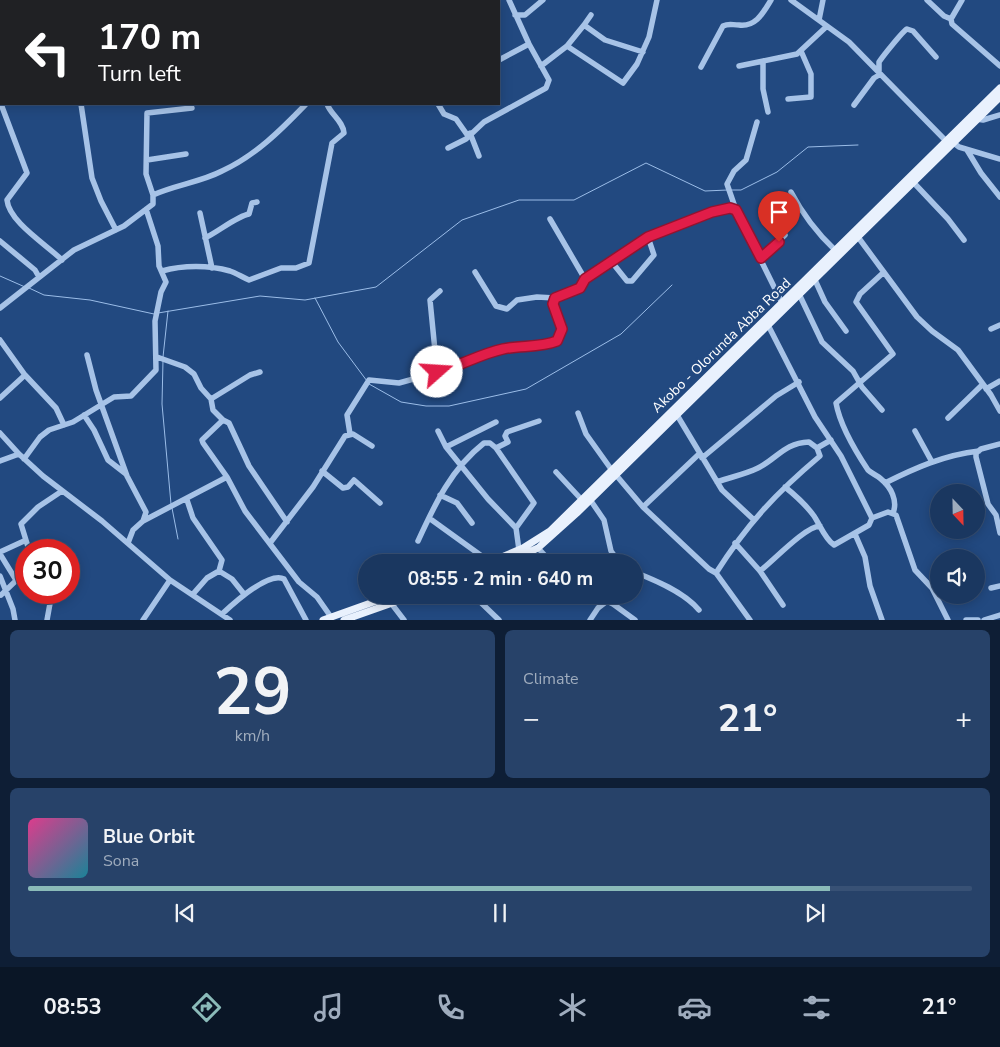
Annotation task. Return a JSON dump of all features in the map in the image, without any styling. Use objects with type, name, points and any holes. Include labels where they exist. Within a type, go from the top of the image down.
[{"type":"main road","name":"Akobo - Olorunda Abba Road","points":[[524,554],[538,548],[575,511],[581,499],[614,472],[676,415],[800,296],[858,237],[879,211],[1000,88]]},
{"type":"main road","name":"Akobo - Olorunda Abba Road","points":[[509,554],[537,541],[591,500],[614,472],[835,250],[914,183],[1000,97]]},
{"type":"main road","points":[[323,620],[368,604]]},
{"type":"main road","points":[[344,620],[388,604]]},
{"type":"street","points":[[448,148],[484,122],[546,88],[549,80],[529,44],[510,0]]},
{"type":"street","points":[[515,15],[525,15],[543,0]]},
{"type":"street","points":[[567,46],[623,83],[643,52],[652,29],[656,0]]},
{"type":"street","points":[[702,67],[724,26],[729,24],[741,26],[753,22],[760,18],[771,0]]},
{"type":"street","points":[[791,0],[849,42],[947,142]]},
{"type":"street","points":[[819,20],[823,0]]},
{"type":"street","points":[[927,0],[944,16],[951,19]]},
{"type":"street","points":[[962,0],[951,19],[952,24],[1000,66]]},
{"type":"street","points":[[541,66],[567,46],[591,15]]},
{"type":"street","points":[[584,25],[605,40],[643,52]]},
{"type":"street","points":[[739,66],[801,51],[826,27]]},
{"type":"street","points":[[879,74],[879,62],[897,42],[902,32],[907,29],[913,31],[936,57]]},
{"type":"street","points":[[500,59],[529,44]]},
{"type":"street","points":[[788,99],[811,97],[811,74],[801,51]]},
{"type":"street","points":[[763,61],[763,89],[768,112]]},
{"type":"street","points":[[854,105],[879,74]]},
{"type":"street","points":[[1,105],[27,173],[7,200],[8,207],[23,226],[62,260]]},
{"type":"street","points":[[81,105],[92,178],[116,230]]},
{"type":"street","points":[[153,195],[222,172],[242,159],[254,154],[305,105]]},
{"type":"street","points":[[162,271],[174,268],[212,268],[233,272],[248,280],[281,268],[296,268],[309,263],[332,143],[344,133],[344,127],[329,110],[327,105]]},
{"type":"street","points":[[439,105],[444,114],[456,119],[469,134],[479,156]]},
{"type":"street","points":[[0,308],[74,250],[116,230],[152,204],[153,195],[146,174],[147,113],[192,108]]},
{"type":"street","points":[[977,119],[983,120],[1000,115]]},
{"type":"street","points":[[757,122],[746,160],[734,171],[727,184],[736,210],[782,303]]},
{"type":"street","points":[[955,144],[967,150],[1000,158]]},
{"type":"street","points":[[967,150],[981,173],[1000,196]]},
{"type":"street","points":[[147,160],[186,154]]},
{"type":"street","points":[[914,183],[948,219],[964,240]]},
{"type":"street","points":[[792,192],[799,207],[824,240],[835,250]]},
{"type":"street","points":[[205,238],[231,225],[236,218],[249,214],[252,203],[257,202]]},
{"type":"street","points":[[475,272],[496,306],[507,310],[517,300],[555,298],[580,288],[585,279],[648,237],[712,212],[730,208],[736,210]]},
{"type":"street","points":[[0,461],[22,456],[40,437],[84,415],[116,396],[131,396],[156,370],[156,321],[166,282],[158,260],[158,246],[146,209]]},
{"type":"street","points":[[200,213],[212,268]]},
{"type":"street","points":[[550,219],[585,279]]},
{"type":"street","points":[[761,258],[785,235]]},
{"type":"street","points":[[610,261],[627,280],[632,281],[654,255],[648,237]]},
{"type":"street","points":[[858,237],[917,317],[932,331],[958,350],[1000,411]]},
{"type":"street","points":[[0,241],[35,270],[39,277]]},
{"type":"street","points":[[884,272],[860,294],[856,302],[893,354],[860,384],[838,400],[837,408],[870,472],[885,483],[894,499],[893,513]]},
{"type":"street","points":[[815,280],[825,302],[846,331]]},
{"type":"street","points":[[437,372],[430,300],[440,291]]},
{"type":"street","points":[[800,296],[822,342],[853,371],[860,384],[882,410]]},
{"type":"street","points":[[350,434],[347,415],[367,381],[390,384],[399,383],[453,368],[464,361],[499,350],[535,346],[557,341],[562,329],[553,304],[555,298]]},
{"type":"street","points":[[768,325],[799,382],[815,417],[831,440],[872,518],[871,524],[834,545],[795,494],[785,488]]},
{"type":"street","points":[[991,330],[1000,325]]},
{"type":"street","points":[[0,340],[25,375],[56,408],[64,425]]},
{"type":"street","points":[[87,355],[127,476],[146,512],[143,520]]},
{"type":"street","points":[[157,357],[189,369],[211,399],[213,410],[229,423],[250,466],[287,522]]},
{"type":"street","points":[[211,399],[236,383],[260,372]]},
{"type":"street","points":[[0,398],[25,375]]},
{"type":"street","points":[[948,418],[984,387],[1000,381]]},
{"type":"street","points":[[643,507],[701,456],[776,396],[799,382]]},
{"type":"street","points":[[578,413],[586,434],[643,507],[709,569],[716,573],[750,620]]},
{"type":"street","points":[[84,415],[94,430],[108,460],[127,476]]},
{"type":"street","points":[[676,415],[717,482],[733,502],[753,519]]},
{"type":"street","points":[[223,420],[202,440],[227,477],[245,511],[292,570],[299,582],[317,597],[331,617]]},
{"type":"street","points":[[496,448],[507,444],[507,432],[539,421]]},
{"type":"street","points":[[446,447],[496,422]]},
{"type":"street","points":[[438,431],[446,447],[488,499],[516,528],[519,550]]},
{"type":"street","points":[[915,431],[932,462]]},
{"type":"street","points":[[0,433],[22,456],[62,491],[128,543],[170,580],[230,620]]},
{"type":"street","points":[[350,434],[372,446]]},
{"type":"street","points":[[270,543],[287,522],[336,448],[350,434]]},
{"type":"street","points":[[817,448],[831,440]]},
{"type":"street","points":[[716,573],[753,519],[820,456],[817,448],[810,442],[787,447],[760,467],[717,482]]},
{"type":"street","points":[[418,541],[440,495],[461,464],[484,443],[490,443],[496,448],[534,503],[516,528]]},
{"type":"street","points":[[885,483],[932,462],[959,453],[978,451],[1000,444]]},
{"type":"street","points":[[978,451],[977,462],[988,504],[996,516],[1000,533]]},
{"type":"street","points":[[322,471],[343,488],[348,487],[354,480],[380,503]]},
{"type":"street","points":[[556,472],[581,499]]},
{"type":"street","points":[[128,543],[133,530],[143,520],[187,500],[227,477]]},
{"type":"street","points":[[24,539],[21,524],[38,508],[62,491]]},
{"type":"street","points":[[440,495],[457,503],[472,523]]},
{"type":"street","points":[[187,500],[193,518],[222,560],[219,571],[207,578],[193,594]]},
{"type":"street","points":[[591,500],[604,520],[611,551],[613,554]]},
{"type":"street","points":[[872,518],[888,512],[893,513],[899,520],[915,570],[932,588],[948,620]]},
{"type":"street","points":[[429,518],[479,554]]},
{"type":"street","points":[[760,571],[817,524]]},
{"type":"street","points":[[855,534],[865,557],[870,586],[882,620]]},
{"type":"street","points":[[735,543],[760,571],[783,605]]},
{"type":"street","points":[[15,546],[0,553],[15,578]]},
{"type":"street","points":[[538,548],[544,554]]},
{"type":"street","points":[[222,614],[244,594],[274,577],[280,577],[292,570]]},
{"type":"street","points":[[219,571],[232,579],[244,594]]},
{"type":"street","points":[[0,576],[4,594],[15,620]]},
{"type":"street","points":[[643,576],[667,587],[694,604],[699,610]]},
{"type":"street","points":[[280,577],[284,579],[306,620]]},
{"type":"street","points":[[143,620],[170,580]]},
{"type":"street","points":[[4,594],[15,581]]},
{"type":"street","points":[[991,588],[1000,586]]},
{"type":"street","points":[[47,620],[50,604]]},
{"type":"street","points":[[392,604],[404,620]]},
{"type":"street","points":[[482,604],[498,619]]},
{"type":"street","points":[[590,620],[598,608],[604,604]]},
{"type":"street","points":[[612,604],[636,620]]},
{"type":"street","points":[[984,620],[1000,615]]},
{"type":"street","points":[[966,620],[971,618],[978,620]]},
{"type":"waterway","points":[[732,190],[741,190],[777,172],[808,147],[858,145]]},
{"type":"waterway","points":[[158,313],[260,296],[305,300],[376,287],[462,220],[519,200],[574,200],[646,163],[705,191],[728,190]]},
{"type":"waterway","points":[[0,276],[25,287]]},
{"type":"waterway","points":[[369,384],[401,402],[426,406],[449,406],[526,389],[621,334],[672,285]]},
{"type":"waterway","points":[[29,288],[44,295],[90,300],[154,314]]},
{"type":"waterway","points":[[315,298],[338,342],[367,381]]},
{"type":"waterway","points":[[163,357],[168,311]]},
{"type":"waterway","points":[[163,361],[162,404],[171,504]]},
{"type":"waterway","points":[[172,508],[178,539]]},
{"type":"route","points":[[437,372],[453,368],[475,357],[504,349],[535,346],[557,341],[562,329],[553,304],[555,298],[580,288],[585,279],[653,234],[712,212],[730,208],[736,210],[761,258],[779,242]]}]
